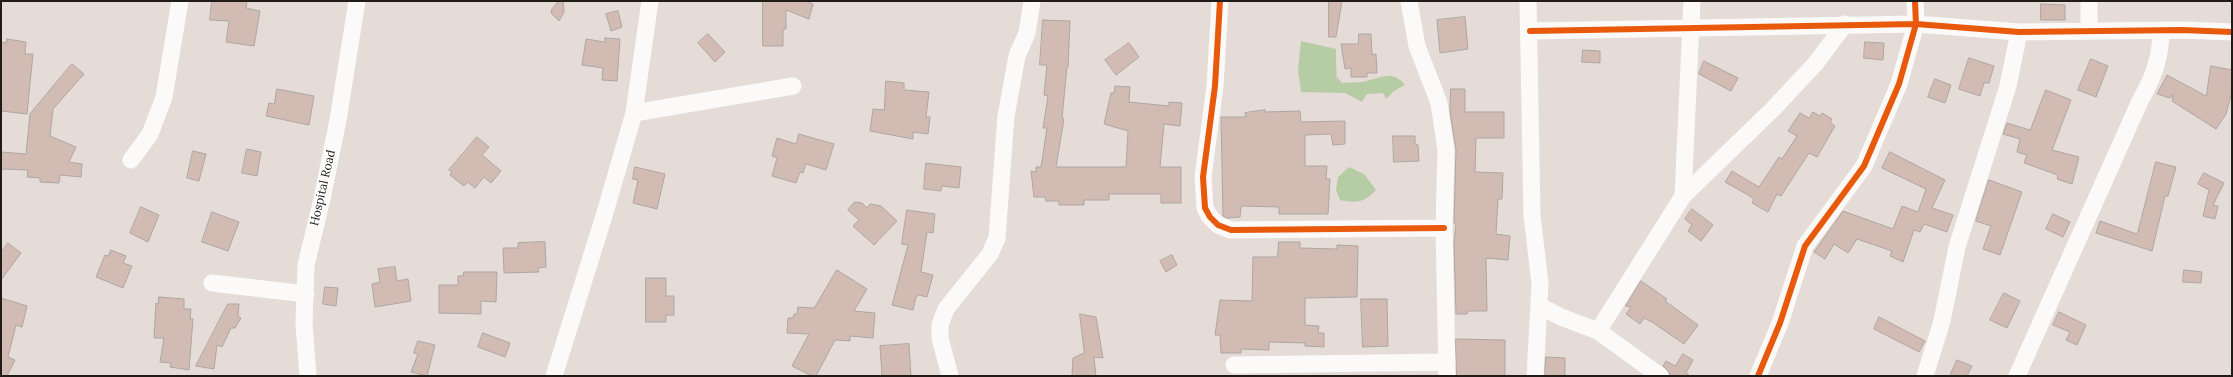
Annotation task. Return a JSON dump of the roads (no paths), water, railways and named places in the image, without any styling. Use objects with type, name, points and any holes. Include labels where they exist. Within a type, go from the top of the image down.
[{"type":"street","points":[[131,160],[150,134],[162,103],[174,47],[180,1]]},
{"type":"street","name":"Hospital Road","points":[[308,376],[304,324],[306,265],[337,127],[357,1]]},
{"type":"street","points":[[554,376],[604,216],[634,113],[650,1]]},
{"type":"street","points":[[950,376],[940,338],[940,325],[946,309],[990,254],[997,238],[1006,116],[1017,56],[1027,34],[1032,1]]},
{"type":"street","points":[[1220,1],[1215,86],[1203,177],[1205,208],[1218,225],[1231,230],[1444,228]]},
{"type":"street","points":[[1234,365],[1447,369],[1444,228],[1446,150],[1437,97],[1417,46],[1409,1]]},
{"type":"street","points":[[1528,1],[1530,31],[1532,215],[1540,284],[1535,376]]},
{"type":"street","points":[[1683,196],[1692,1]]},
{"type":"street","points":[[1758,376],[1780,323],[1805,246],[1864,166],[1899,84],[1916,24],[1915,1]]},
{"type":"street","points":[[2089,1],[2090,31]]},
{"type":"street","points":[[1530,31],[1691,30],[1845,24],[1916,24],[2018,32],[2161,30],[2232,32]]},
{"type":"street","points":[[1598,330],[1683,196],[1773,109],[1816,63],[1845,24]]},
{"type":"street","points":[[2017,376],[2140,101],[2152,80],[2160,55],[2161,30]]},
{"type":"street","points":[[1925,376],[1942,321],[1957,247],[2008,86],[2018,32]]},
{"type":"street","points":[[634,113],[793,86]]},
{"type":"street","points":[[212,283],[306,294]]},
{"type":"street","points":[[1540,306],[1561,318],[1598,330],[1660,376]]}]
